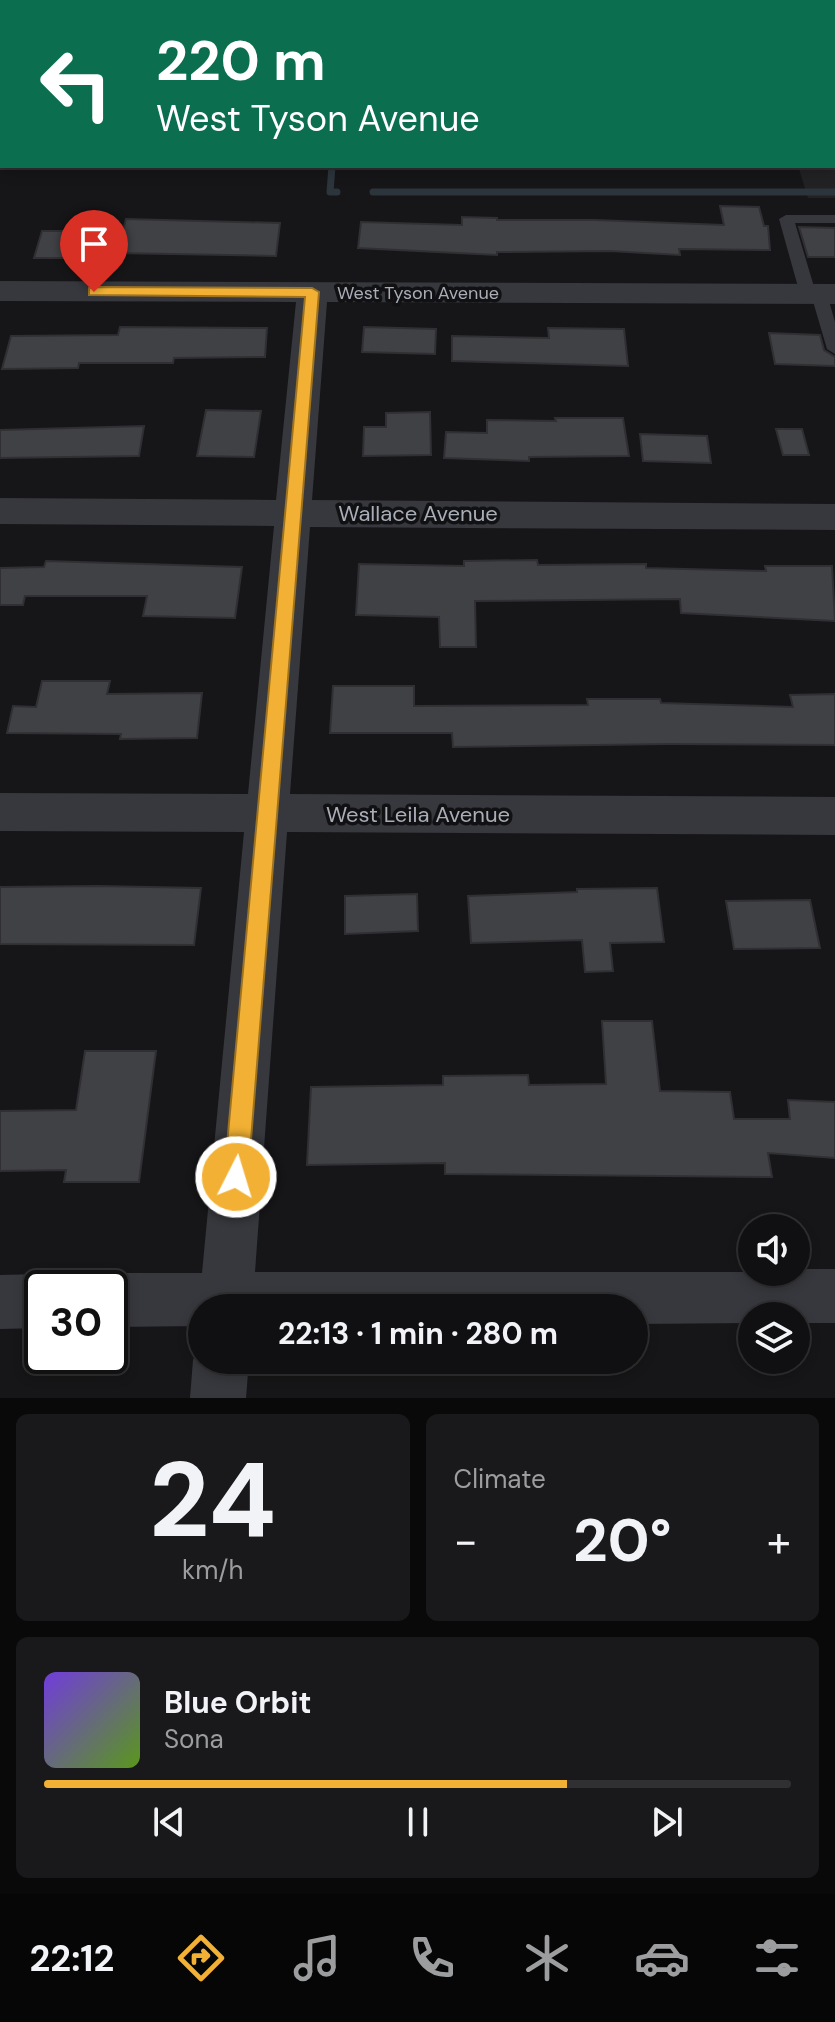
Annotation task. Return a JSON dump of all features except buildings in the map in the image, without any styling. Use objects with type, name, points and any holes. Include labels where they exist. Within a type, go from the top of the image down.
[{"type":"street","name":"West Tyson Avenue","points":[[0,291],[820,294]]},
{"type":"street","points":[[226,1294],[312,292]]},
{"type":"street","name":"Wallace Avenue","points":[[0,511],[835,517]]},
{"type":"street","name":"West Leila Avenue","points":[[0,812],[835,816]]},
{"type":"street","points":[[648,1298],[835,1296]]},
{"type":"street","points":[[0,1302],[24,1301]]},
{"type":"street","points":[[128,1301],[188,1303]]},
{"type":"street","points":[[218,1398],[220,1374]]},
{"type":"lane","points":[[835,219],[786,219],[820,294],[835,349]]},
{"type":"shaded area","points":[[799,168],[835,168],[835,198],[808,198]]},
{"type":"waterway","points":[[332,168],[330,192],[337,192]]},
{"type":"waterway","points":[[373,192],[835,192]]},
{"type":"route","points":[[94,292],[312,292],[236,1177]]}]
